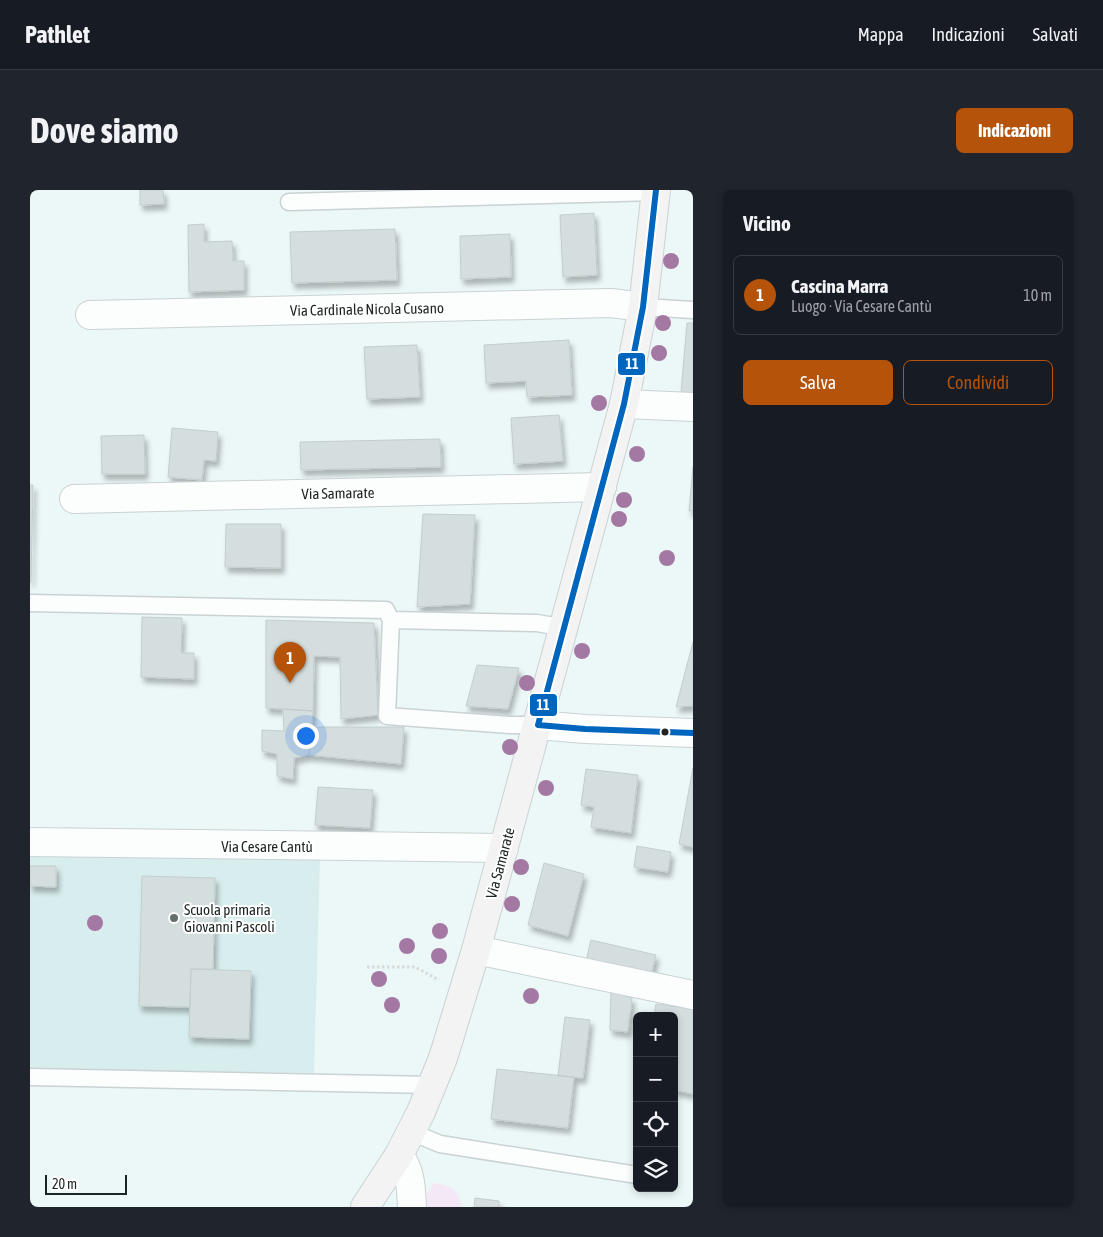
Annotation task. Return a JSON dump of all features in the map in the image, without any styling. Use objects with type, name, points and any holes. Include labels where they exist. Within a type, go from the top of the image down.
[{"type":"street","name":"Via Samarate","points":[[365,1207],[405,1144],[432,1085],[443,1058],[476,950],[565,628],[624,404],[642,307],[656,191]]},
{"type":"street","name":"Via Cardinale Nicola Cusano","points":[[90,315],[611,303],[642,307]]},
{"type":"street","points":[[624,404],[693,407]]},
{"type":"street","name":"Via Samarate","points":[[74,499],[602,487]]},
{"type":"street","points":[[538,725],[584,729],[693,732]]},
{"type":"street","name":"Via Cesare Cantù","points":[[30,842],[504,848]]},
{"type":"street","points":[[476,950],[693,995]]},
{"type":"street","points":[[405,1144],[412,1207]]},
{"type":"lane","points":[[290,202],[656,191]]},
{"type":"lane","points":[[642,307],[693,310]]},
{"type":"lane","points":[[30,603],[386,610],[391,620],[387,716],[510,725],[538,725]]},
{"type":"lane","points":[[391,620],[537,623],[565,628]]},
{"type":"lane","points":[[30,1077],[432,1085]]},
{"type":"lane","points":[[405,1144],[440,1144],[633,1174]]},
{"type":"path","points":[[367,967],[415,967],[446,984]]},
{"type":"shaded area","name":"Scuola primaria Giovanni Pascoli","points":[[30,856],[320,859],[314,1073],[30,1069]]},
{"type":"shaded area","points":[[434,1183],[453,1189],[462,1207],[427,1207],[427,1194]]},
{"type":"building","points":[[140,190],[163,190],[164,204],[140,205]]},
{"type":"building","points":[[594,213],[597,275],[563,277],[560,215]]},
{"type":"building","points":[[204,224],[204,242],[232,241],[233,261],[244,261],[244,290],[189,292],[188,225]]},
{"type":"building","points":[[395,229],[397,280],[292,283],[290,232]]},
{"type":"building","points":[[510,234],[511,277],[461,279],[460,236]]},
{"type":"building","points":[[687,323],[693,323],[693,393],[681,392]]},
{"type":"building","points":[[569,340],[572,395],[527,397],[526,381],[486,383],[484,345]]},
{"type":"building","points":[[417,345],[420,397],[367,399],[364,347]]},
{"type":"building","points":[[559,415],[563,461],[514,464],[511,418]]},
{"type":"building","points":[[172,428],[218,432],[216,461],[204,460],[202,480],[168,477]]},
{"type":"building","points":[[144,435],[145,474],[102,474],[101,436]]},
{"type":"building","points":[[440,439],[441,467],[301,470],[300,442]]},
{"type":"building","points":[[693,467],[693,511],[689,511]]},
{"type":"building","points":[[30,485],[33,485],[31,582],[30,582]]},
{"type":"building","points":[[423,514],[475,515],[470,604],[417,607]]},
{"type":"building","points":[[226,524],[281,524],[281,568],[225,567]]},
{"type":"building","points":[[142,617],[182,618],[181,653],[194,653],[194,679],[141,677]]},
{"type":"building","points":[[266,620],[374,623],[378,715],[341,719],[340,657],[314,656],[313,711],[266,708]]},
{"type":"building","points":[[693,642],[693,706],[676,707]]},
{"type":"building","points":[[477,665],[519,668],[508,709],[466,706]]},
{"type":"building","points":[[283,709],[313,711],[309,755],[294,758],[293,779],[277,776],[277,754],[262,751],[262,730],[284,731]]},
{"type":"building","points":[[311,727],[404,727],[401,764],[309,755]]},
{"type":"building","points":[[693,768],[693,847],[679,844]]},
{"type":"building","points":[[586,769],[638,775],[631,833],[591,827],[594,807],[581,805]]},
{"type":"building","points":[[318,787],[373,790],[370,828],[315,825]]},
{"type":"building","points":[[637,846],[671,852],[668,872],[634,867]]},
{"type":"building","points":[[544,863],[584,874],[568,936],[528,925]]},
{"type":"building","points":[[30,866],[56,866],[56,887],[30,886]]},
{"type":"building","points":[[142,876],[215,878],[213,969],[191,969],[190,1007],[139,1006]]},
{"type":"building","points":[[591,940],[656,955],[651,975],[586,961]]},
{"type":"building","points":[[191,969],[251,971],[249,1039],[189,1037]]},
{"type":"building","points":[[611,991],[632,998],[628,1032],[610,1030]]},
{"type":"building","points":[[656,1004],[693,1009],[693,1094],[678,1091],[678,1012],[655,1012]]},
{"type":"building","points":[[565,1017],[590,1020],[583,1078],[558,1076]]},
{"type":"building","points":[[497,1069],[574,1077],[568,1128],[491,1119]]},
{"type":"building","points":[[475,1198],[499,1201],[499,1207],[474,1207]]},
{"type":"transit line","name":"11","points":[[656,190],[643,307],[624,404],[538,725],[585,729],[693,733]]},
{"type":"place","name":"Cascina Marra","points":[[290,683]]},
{"type":"place","name":"Scuola primaria Giovanni Pascoli","points":[[174,918]]}]
